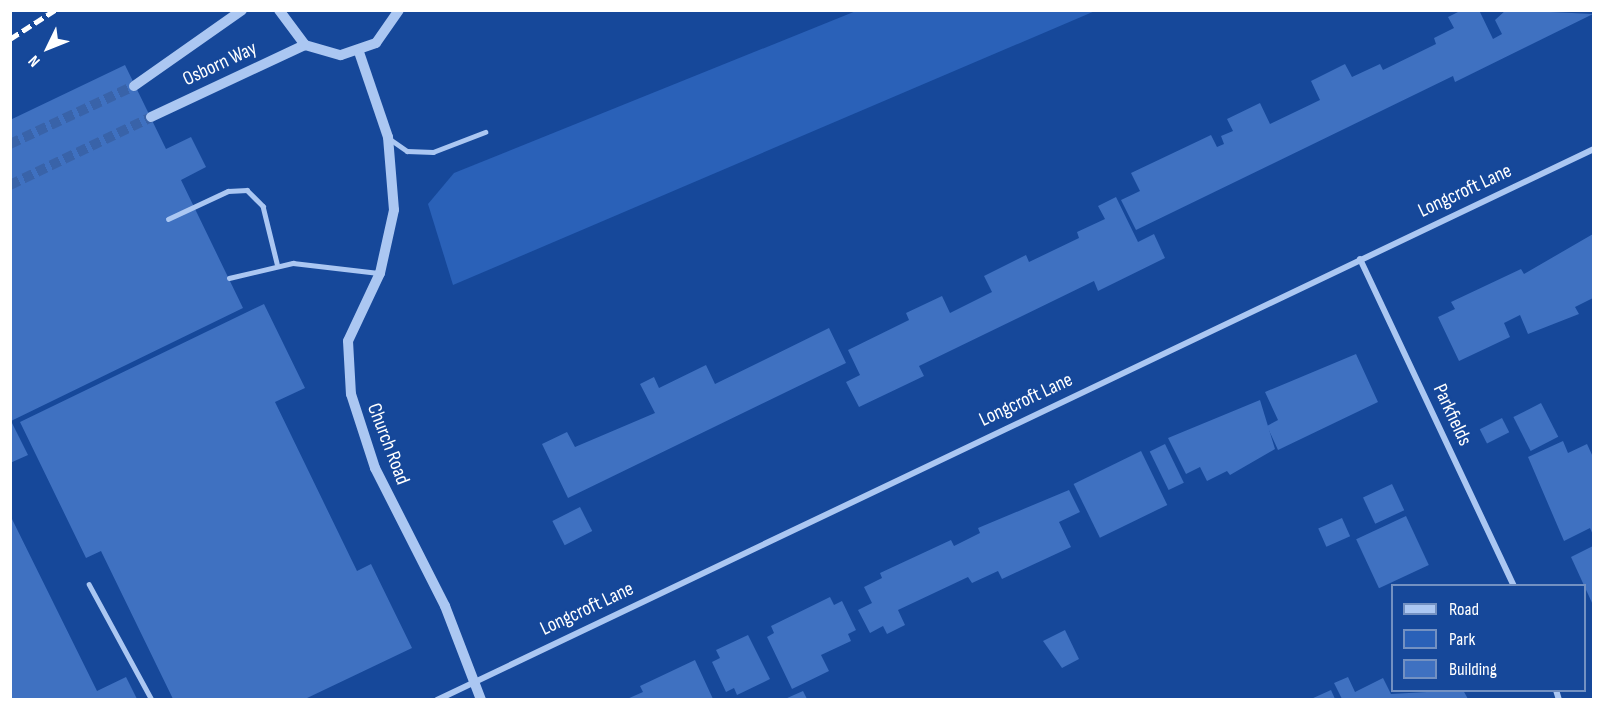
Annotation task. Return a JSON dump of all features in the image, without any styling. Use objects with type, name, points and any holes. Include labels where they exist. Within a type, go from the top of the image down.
[{"type":"street","name":"Osborn Way","points":[[134,86],[242,10]]},
{"type":"street","points":[[279,10],[305,45],[322,53],[359,52],[389,30],[399,10]]},
{"type":"street","name":"Osborn Way","points":[[151,117],[305,45]]},
{"type":"street","name":"Church Road","points":[[359,52],[388,138],[394,210],[380,273],[348,341],[351,394],[375,468],[445,606],[481,699]]},
{"type":"street","name":"Longcroft Lane","points":[[436,699],[1593,149]]},
{"type":"street","name":"Parkfields","points":[[1360,259],[1514,584]]},
{"type":"lane","points":[[388,138],[407,151],[433,152],[485,132]]},
{"type":"lane","points":[[168,219],[228,191],[247,190],[263,206],[277,263]]},
{"type":"lane","points":[[229,278],[277,263],[380,273]]},
{"type":"lane","points":[[89,584],[152,699]]},
{"type":"green space","points":[[856,11],[1095,11],[453,285],[428,204],[454,173]]},
{"type":"building","points":[[1462,10],[1479,10],[1493,39],[1502,34],[1495,20],[1506,10],[1593,14],[1455,82],[1453,76],[1136,230],[1121,200],[1140,191],[1131,173],[1211,135],[1217,147],[1224,144],[1221,136],[1233,131],[1227,119],[1260,103],[1270,124],[1320,100],[1311,81],[1345,64],[1352,77],[1380,64],[1383,70],[1436,44],[1434,38],[1454,28],[1448,17]]},
{"type":"building","points":[[125,65],[166,149],[191,137],[206,167],[181,180],[243,308],[11,421],[28,455],[10,463],[10,120]]},
{"type":"building","points":[[1116,197],[1138,242],[1154,234],[1165,258],[1098,291],[1094,281],[919,366],[924,376],[859,407],[846,382],[860,375],[848,350],[909,320],[906,313],[942,296],[950,313],[992,292],[984,276],[1026,255],[1029,262],[1079,238],[1077,232],[1105,219],[1098,206]]},
{"type":"building","points":[[1593,234],[1593,298],[1575,307],[1579,314],[1528,334],[1520,315],[1504,323],[1510,337],[1459,361],[1438,317],[1455,309],[1451,302],[1521,269],[1524,274]]},
{"type":"building","points":[[264,304],[305,388],[275,402],[357,571],[371,564],[412,648],[305,699],[173,699],[101,551],[86,558],[20,422]]},
{"type":"building","points":[[829,328],[846,363],[568,498],[542,444],[567,432],[575,447],[655,413],[640,384],[654,377],[659,388],[706,365],[715,384]]},
{"type":"building","points":[[1356,354],[1378,402],[1278,450],[1267,426],[1278,420],[1265,392]]},
{"type":"building","points":[[1260,400],[1275,449],[1230,475],[1227,471],[1207,481],[1200,467],[1186,474],[1168,438]]},
{"type":"building","points":[[1541,403],[1558,437],[1531,451],[1513,417]]},
{"type":"building","points":[[1502,418],[1509,432],[1487,444],[1480,429]]},
{"type":"building","points":[[1563,441],[1568,453],[1587,444],[1593,457],[1593,535],[1590,528],[1564,541],[1528,457]]},
{"type":"building","points":[[1165,444],[1184,483],[1169,490],[1150,451]]},
{"type":"building","points":[[1141,451],[1167,505],[1100,538],[1074,484]]},
{"type":"building","points":[[1392,484],[1404,510],[1375,524],[1363,498]]},
{"type":"building","points":[[1069,490],[1080,512],[1059,522],[1071,547],[1002,579],[998,571],[972,583],[968,577],[898,610],[905,625],[887,634],[883,626],[870,633],[858,610],[872,603],[864,587],[882,578],[880,573],[951,540],[954,546],[980,533],[978,528]]},
{"type":"building","points":[[580,507],[592,531],[565,545],[552,521]]},
{"type":"building","points":[[10,515],[97,691],[126,677],[137,699],[10,699]]},
{"type":"building","points":[[1406,516],[1429,565],[1379,588],[1356,539]]},
{"type":"building","points":[[1342,518],[1350,536],[1326,547],[1318,529]]},
{"type":"building","points":[[1593,546],[1593,605],[1586,590],[1586,584],[1583,584],[1571,557]]},
{"type":"building","points":[[830,597],[834,605],[842,601],[856,630],[848,634],[851,641],[821,655],[829,671],[792,689],[767,637],[774,633],[771,626]]},
{"type":"building","points":[[1065,630],[1079,659],[1062,668],[1043,641]]},
{"type":"building","points":[[748,635],[770,679],[737,695],[734,688],[726,692],[712,662],[720,658],[716,650]]},
{"type":"building","points":[[695,660],[713,699],[627,699],[643,692],[640,686]]},
{"type":"building","points":[[1348,677],[1355,692],[1383,678],[1391,694],[1464,692],[1468,699],[1342,699],[1334,683]]},
{"type":"building","points":[[1331,690],[1335,699],[1311,699]]},
{"type":"building","points":[[803,691],[807,699],[785,699]]},
{"type":"tunnel","points":[[10,144],[134,86]]},
{"type":"tunnel","points":[[10,185],[151,117]]},
{"type":"railway","points":[[10,39],[55,10]]}]
